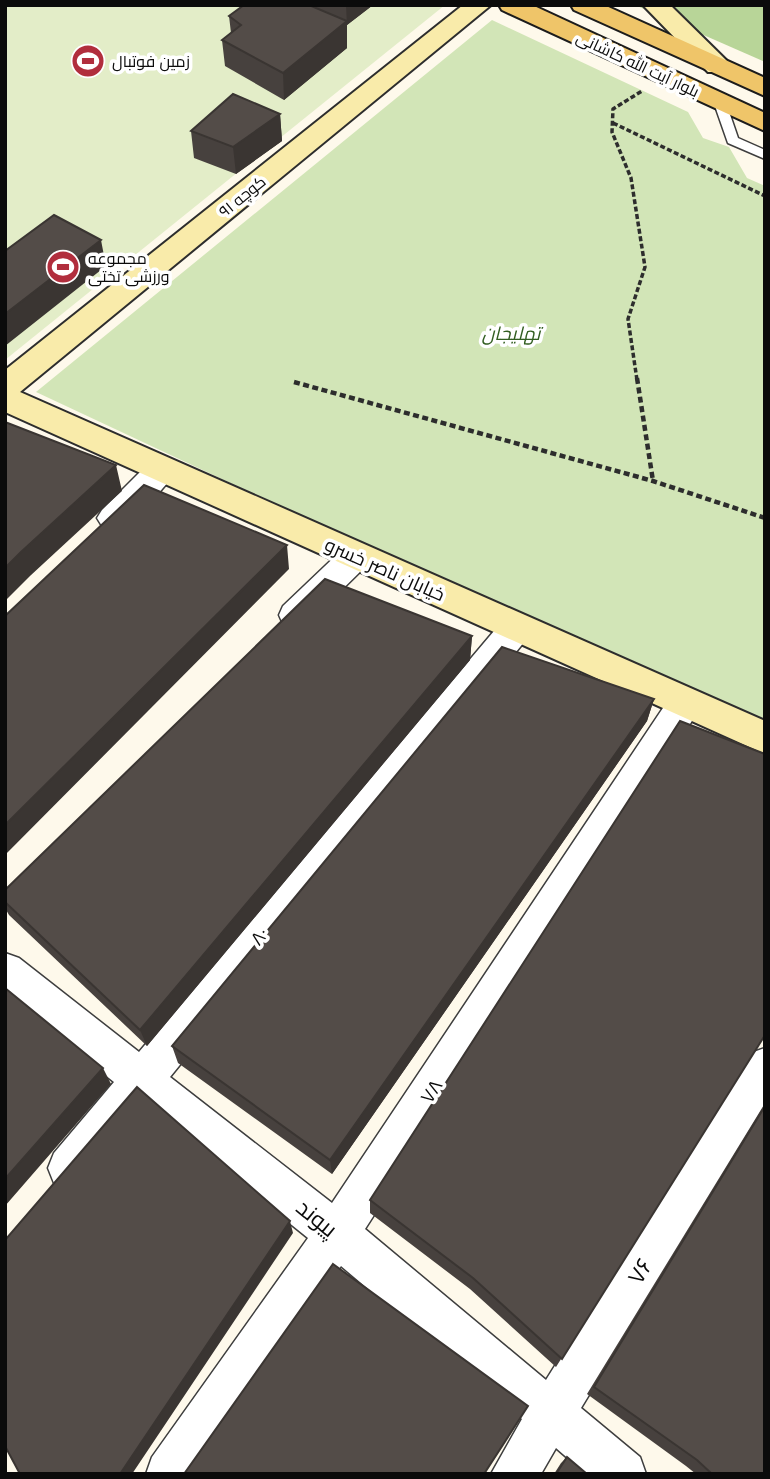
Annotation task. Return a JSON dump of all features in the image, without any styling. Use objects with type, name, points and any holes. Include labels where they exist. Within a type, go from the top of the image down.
[{"type":"main road","name":"بلوار آیت الله کاشانی","points":[[511,5],[765,123]]},
{"type":"main road","name":"بلوار آیت الله کاشانی","points":[[583,5],[765,88]]},
{"type":"street","name":"کوچه ۹۱","points":[[5,387],[479,5]]},
{"type":"street","points":[[655,5],[717,66]]},
{"type":"street","name":"خیابان ناصر خسرو","points":[[5,399],[765,738]]},
{"type":"street","points":[[94,537],[162,469]]},
{"type":"street","points":[[268,642],[356,556]]},
{"type":"street","name":"۸۰","points":[[48,1195],[141,1078],[517,627]]},
{"type":"street","name":"۷۸","points":[[169,1474],[518,982],[685,703]]},
{"type":"street","name":"پیوند","points":[[5,971],[337,1234],[623,1474]]},
{"type":"street","name":"۷۶","points":[[514,1474],[765,1067]]},
{"type":"lane","points":[[720,103],[732,140],[765,155]]},
{"type":"path","points":[[653,481],[628,319],[645,267],[631,178],[616,148],[612,123],[613,109],[663,76]]},
{"type":"path","points":[[612,123],[765,196]]},
{"type":"path","points":[[294,383],[653,481],[765,518]]},
{"type":"green space","name":"مجموعه ورزشی تختی","points":[[5,5],[445,5],[5,360]]},
{"type":"green space","points":[[635,5],[765,5],[765,62]]},
{"type":"green space","name":"تهلیجان","points":[[492,20],[688,112],[703,138],[729,147],[747,178],[765,186],[765,733],[36,392]]},
{"type":"building","points":[[244,5],[309,5],[347,21],[283,73],[222,40],[241,25],[229,16]]},
{"type":"building","points":[[233,94],[280,114],[233,147],[191,131]]},
{"type":"building","points":[[54,215],[101,240],[5,314],[5,251]]},
{"type":"building","points":[[5,422],[116,465],[5,568]]},
{"type":"building","points":[[144,485],[287,545],[5,825],[5,616]]},
{"type":"building","points":[[325,579],[472,636],[140,1030],[5,902],[5,890]]},
{"type":"building","points":[[502,647],[654,699],[330,1160],[172,1046]]},
{"type":"building","points":[[680,721],[765,754],[765,1035],[562,1359],[473,1278],[370,1200]]},
{"type":"building","points":[[5,988],[103,1068],[5,1179]]},
{"type":"building","points":[[137,1087],[290,1221],[120,1474],[20,1474],[5,1446],[5,1240]]},
{"type":"building","points":[[765,1106],[765,1474],[712,1474],[697,1460],[594,1387]]},
{"type":"building","points":[[333,1264],[528,1406],[484,1474],[184,1474]]},
{"type":"building","points":[[567,1457],[587,1474],[556,1474]]},
{"type":"place","name":"زمین فوتبال","points":[[88,61]]},
{"type":"place","name":"مجموعه ورزشی تختی","points":[[63,267]]}]
